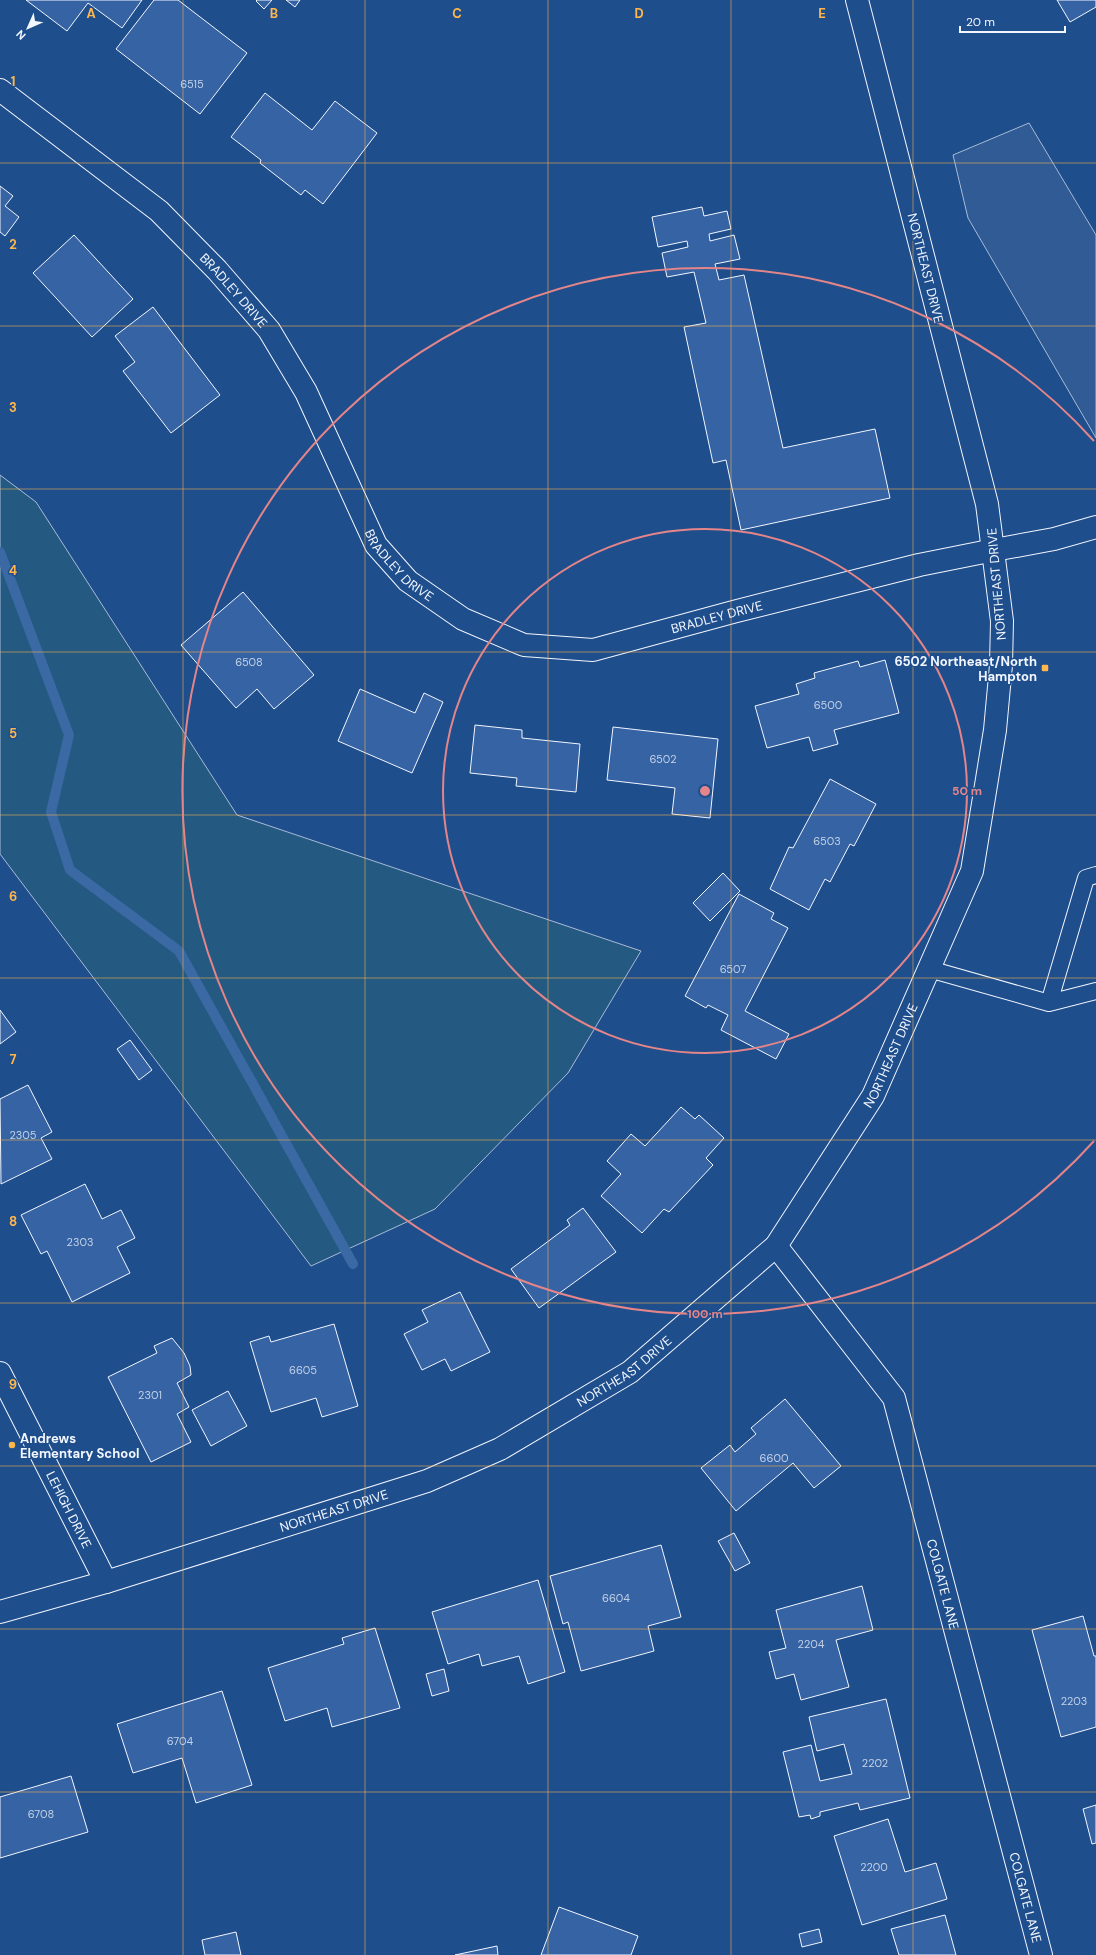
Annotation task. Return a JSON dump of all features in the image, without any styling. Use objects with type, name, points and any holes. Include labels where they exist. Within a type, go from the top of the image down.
[{"type":"street","name":"NORTHEAST DRIVE","points":[[0,1612],[106,1582],[427,1481],[500,1449],[630,1372],[776,1246],[873,1096],[972,872],[995,730],[1001,665],[1002,621],[987,504],[857,0]]},
{"type":"street","name":"BRADLEY DRIVE","points":[[0,90],[159,211],[270,330],[306,392],[376,545],[408,581],[463,619],[524,645],[593,650],[733,612],[936,561],[1054,539],[1096,527]]},
{"type":"street","name":"COLGATE LANE","points":[[776,1246],[894,1398],[1041,1955]]},
{"type":"street","name":"LEHIGH DRIVE","points":[[0,1373],[106,1582]]},
{"type":"lane","points":[[1049,1003],[1086,878],[1096,875]]},
{"type":"lane","points":[[928,969],[1049,1003],[1096,991]]},
{"type":"shaded area","points":[[1029,123],[1096,235],[1096,438],[968,218],[953,155]]},
{"type":"shaded area","points":[[0,475],[36,502],[237,815],[641,951],[568,1073],[435,1209],[311,1266],[0,854]]},
{"type":"building","points":[[26,0],[142,0],[122,28],[88,3],[67,31]]},
{"type":"building","points":[[154,0],[178,0],[247,53],[200,114],[116,49]]},
{"type":"building","points":[[272,0],[264,9],[256,1]]},
{"type":"building","points":[[286,0],[300,0],[295,7]]},
{"type":"building","points":[[1057,0],[1096,0],[1096,7],[1070,22]]},
{"type":"building","points":[[265,93],[312,130],[335,101],[377,133],[323,204],[305,190],[301,195],[260,163],[261,160],[231,137]]},
{"type":"building","points":[[0,186],[13,196],[5,206],[19,217],[5,236],[0,232]]},
{"type":"building","points":[[702,207],[704,216],[727,211],[731,229],[709,234],[710,241],[734,235],[740,259],[715,264],[719,280],[744,275],[783,448],[875,429],[890,498],[741,530],[726,460],[713,463],[684,327],[706,323],[694,272],[667,277],[662,253],[688,247],[687,241],[658,247],[652,217]]},
{"type":"building","points":[[74,235],[133,299],[92,337],[33,273]]},
{"type":"building","points":[[153,307],[220,395],[171,433],[123,371],[135,362],[115,336]]},
{"type":"building","points":[[243,592],[314,675],[274,709],[257,689],[236,708],[181,645]]},
{"type":"building","points":[[885,660],[899,713],[834,730],[838,744],[813,751],[809,737],[767,748],[755,706],[799,694],[796,684],[815,678],[814,673],[858,661],[860,667]]},
{"type":"building","points":[[360,689],[415,713],[424,693],[443,702],[412,773],[338,741]]},
{"type":"building","points":[[475,725],[522,730],[522,738],[580,744],[576,792],[516,786],[517,778],[470,773]]},
{"type":"building","points":[[613,727],[718,739],[710,818],[672,814],[675,788],[607,780]]},
{"type":"building","points":[[830,779],[876,804],[854,846],[850,844],[830,882],[825,879],[809,910],[770,889],[789,847],[793,848]]},
{"type":"building","points":[[723,873],[740,891],[710,921],[693,903]]},
{"type":"building","points":[[739,894],[774,913],[771,919],[788,928],[745,1011],[789,1034],[776,1059],[721,1030],[728,1015],[708,1005],[706,1008],[685,996]]},
{"type":"building","points":[[0,1010],[16,1032],[0,1044]]},
{"type":"building","points":[[130,1040],[152,1070],[139,1080],[117,1049]]},
{"type":"building","points":[[28,1085],[52,1132],[41,1138],[52,1159],[1,1184],[0,1099]]},
{"type":"building","points":[[681,1107],[695,1119],[699,1115],[724,1138],[706,1158],[713,1165],[669,1212],[664,1209],[642,1233],[601,1196],[621,1174],[607,1161],[631,1134],[645,1146]]},
{"type":"building","points":[[85,1184],[102,1219],[121,1210],[135,1238],[117,1247],[130,1273],[72,1302],[47,1251],[41,1254],[21,1215]]},
{"type":"building","points":[[583,1208],[616,1252],[539,1308],[511,1269],[570,1225],[567,1220]]},
{"type":"building","points":[[460,1292],[490,1352],[451,1371],[445,1359],[422,1370],[404,1334],[428,1322],[422,1310]]},
{"type":"building","points":[[334,1324],[358,1406],[322,1417],[316,1398],[271,1412],[250,1342],[269,1336],[271,1342]]},
{"type":"building","points":[[172,1338],[184,1353],[190,1366],[191,1375],[177,1383],[189,1407],[177,1414],[191,1442],[151,1462],[108,1377],[157,1353],[154,1346]]},
{"type":"building","points":[[228,1391],[247,1426],[211,1446],[192,1410]]},
{"type":"building","points":[[785,1399],[841,1466],[814,1488],[793,1463],[736,1511],[701,1468],[730,1445],[735,1452],[756,1434],[751,1428]]},
{"type":"building","points":[[734,1533],[750,1563],[735,1571],[718,1541]]},
{"type":"building","points":[[661,1545],[681,1617],[648,1626],[654,1651],[581,1671],[568,1622],[563,1624],[550,1576]]},
{"type":"building","points":[[538,1580],[565,1672],[528,1684],[519,1656],[482,1666],[479,1654],[448,1664],[432,1612]]},
{"type":"building","points":[[862,1586],[873,1630],[836,1640],[849,1687],[801,1700],[794,1674],[776,1679],[769,1652],[786,1648],[776,1610]]},
{"type":"building","points":[[1083,1616],[1094,1656],[1096,1656],[1096,1727],[1061,1737],[1032,1630]]},
{"type":"building","points":[[375,1628],[400,1708],[332,1727],[327,1708],[285,1721],[268,1668],[344,1644],[342,1638]]},
{"type":"building","points":[[444,1669],[449,1691],[432,1696],[426,1674]]},
{"type":"building","points":[[222,1691],[252,1785],[196,1803],[182,1758],[133,1773],[117,1724]]},
{"type":"building","points":[[886,1699],[910,1798],[860,1810],[858,1803],[820,1812],[820,1816],[811,1819],[810,1815],[799,1817],[783,1752],[811,1745],[820,1781],[852,1774],[844,1744],[817,1751],[809,1717]]},
{"type":"building","points":[[71,1776],[88,1832],[0,1858],[0,1797]]},
{"type":"building","points":[[1096,1805],[1096,1843],[1092,1844],[1083,1809]]},
{"type":"building","points":[[888,1819],[905,1872],[936,1863],[947,1899],[862,1925],[834,1836]]},
{"type":"building","points":[[559,1907],[638,1936],[631,1955],[541,1955]]},
{"type":"building","points":[[945,1915],[956,1955],[899,1955],[891,1929]]},
{"type":"building","points":[[819,1929],[822,1942],[802,1947],[799,1934]]},
{"type":"building","points":[[236,1932],[241,1955],[205,1955],[202,1940]]},
{"type":"building","points":[[497,1946],[498,1955],[455,1955]]},
{"type":"waterway","points":[[0,552],[69,735],[51,812],[70,870],[179,951],[353,1264]]},
{"type":"place","name":"6502 Northeast/North Hampton","points":[[1045,668]]},
{"type":"place","name":"Andrews Elementary School","points":[[12,1445]]}]
